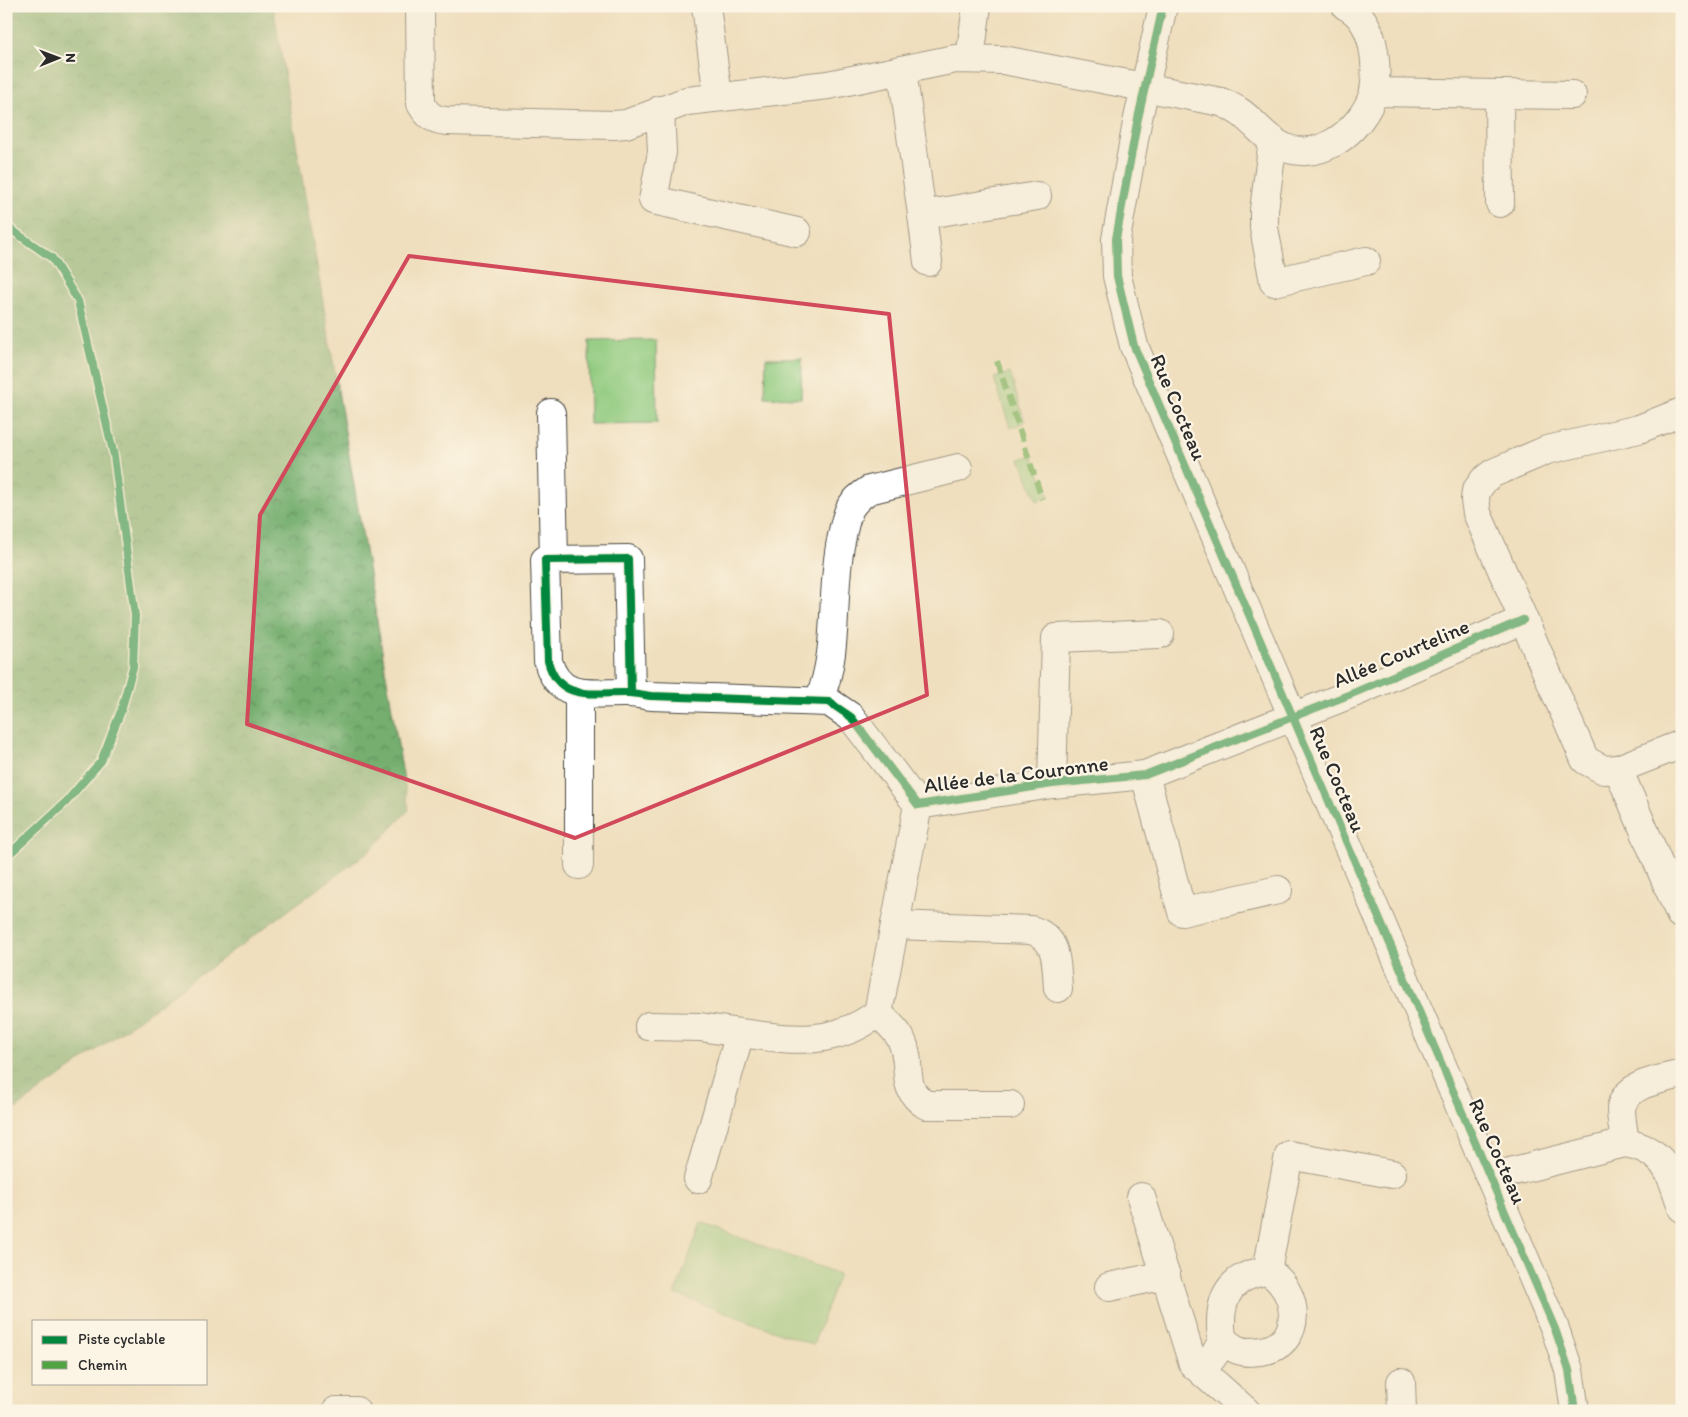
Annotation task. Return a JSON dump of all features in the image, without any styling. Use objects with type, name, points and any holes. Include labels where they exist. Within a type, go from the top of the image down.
[{"type":"street","points":[[420,6],[421,104],[427,115],[434,119],[614,126],[626,124],[686,101],[828,85],[970,58],[1003,60],[1221,102],[1232,106],[1246,115],[1272,140],[1297,150],[1326,146],[1340,140],[1353,130],[1365,116],[1374,92],[1375,59],[1367,29],[1357,13],[1346,6]]},
{"type":"street","points":[[706,6],[718,97]]},
{"type":"street","points":[[970,58],[977,6]]},
{"type":"street","name":"Rue Cocteau","points":[[1163,6],[1145,86],[1116,239],[1117,276],[1120,297],[1134,346],[1563,1349],[1574,1395],[1575,1411]]},
{"type":"street","points":[[902,70],[928,262]]},
{"type":"street","points":[[1374,92],[1572,95]]},
{"type":"street","points":[[1499,94],[1500,203]]},
{"type":"street","points":[[660,110],[662,152],[653,200],[797,232]]},
{"type":"street","points":[[1272,140],[1265,191],[1264,228],[1274,282],[1366,261]]},
{"type":"street","points":[[922,215],[1037,196]]},
{"type":"street","points":[[1682,412],[1639,429],[1547,450],[1493,473],[1484,480],[1476,491],[1475,500],[1477,513],[1585,760],[1604,770],[1618,769],[1682,744]]},
{"type":"street","points":[[551,413],[554,560]]},
{"type":"street","points":[[819,700],[829,666],[839,550],[846,518],[851,507],[859,496],[869,490],[958,468]]},
{"type":"street","points":[[579,864],[579,694],[560,683],[551,672],[548,661],[545,560],[628,559],[631,692]]},
{"type":"street","name":"Allée Courteline","points":[[1292,718],[1523,620]]},
{"type":"street","name":"Allée de la Couronne","points":[[1052,784],[1056,638],[1160,634]]},
{"type":"street","name":"Allée de la Couronne","points":[[579,694],[631,692],[651,696],[819,700],[838,707],[851,717],[918,805],[878,1014]]},
{"type":"street","name":"Allée de la Couronne","points":[[918,805],[1052,784],[1146,775],[1292,718]]},
{"type":"street","points":[[1618,769],[1680,914]]},
{"type":"street","points":[[1146,775],[1182,912],[1278,890]]},
{"type":"street","points":[[895,925],[1031,930],[1040,932],[1054,946],[1058,988]]},
{"type":"street","points":[[649,1026],[700,1027],[799,1040],[816,1039],[849,1031],[878,1014],[896,1030],[902,1040],[906,1054],[909,1086],[912,1094],[919,1101],[926,1105],[1010,1105]]},
{"type":"street","points":[[698,1179],[740,1033]]},
{"type":"street","points":[[1625,1144],[1621,1108],[1630,1092],[1641,1086],[1682,1074]]},
{"type":"street","points":[[1490,1177],[1625,1144],[1648,1150],[1669,1168],[1682,1208]]},
{"type":"street","points":[[1267,1271],[1289,1155],[1392,1174]]},
{"type":"street","points":[[1141,1197],[1194,1364],[1246,1411]]},
{"type":"street","points":[[1202,1371],[1222,1339],[1221,1318],[1226,1293],[1243,1278],[1255,1272],[1267,1271],[1275,1276],[1290,1296],[1294,1324],[1287,1336],[1277,1346],[1252,1352],[1238,1350],[1222,1339]]},
{"type":"street","points":[[1108,1287],[1166,1275]]},
{"type":"street","points":[[1401,1382],[1402,1411]]},
{"type":"street","points":[[336,1411],[356,1411]]},
{"type":"highlighted area","points":[[409,256],[889,314],[927,695],[575,838],[247,724],[260,515]]},
{"type":"green space","points":[[6,6],[273,6],[409,810],[370,851],[6,1116]]},
{"type":"green space","points":[[656,340],[657,423],[590,424],[589,341]]},
{"type":"green space","points":[[766,358],[802,358],[801,398],[765,397]]},
{"type":"green space","points":[[1010,373],[1025,422],[1010,428],[994,378]]},
{"type":"green space","points":[[1032,455],[1049,496],[1037,501],[1020,459]]},
{"type":"green space","points":[[701,1223],[839,1274],[813,1345],[675,1294]]},
{"type":"marked path","points":[[997,361],[1042,499]]},
{"type":"cycle path","points":[[1163,6],[1137,123],[1116,239],[1117,276],[1134,346],[1555,1329],[1569,1370],[1575,1411]]},
{"type":"cycle path","points":[[6,226],[52,258],[78,301],[114,456],[135,616],[133,667],[121,711],[101,761],[66,802],[6,857]]},
{"type":"cycle path","points":[[631,692],[628,559],[545,560],[548,661],[553,674],[560,684],[569,689],[591,694],[631,693],[651,696],[829,702],[851,717],[918,805],[1052,784],[1145,775],[1356,692],[1523,620]]}]
